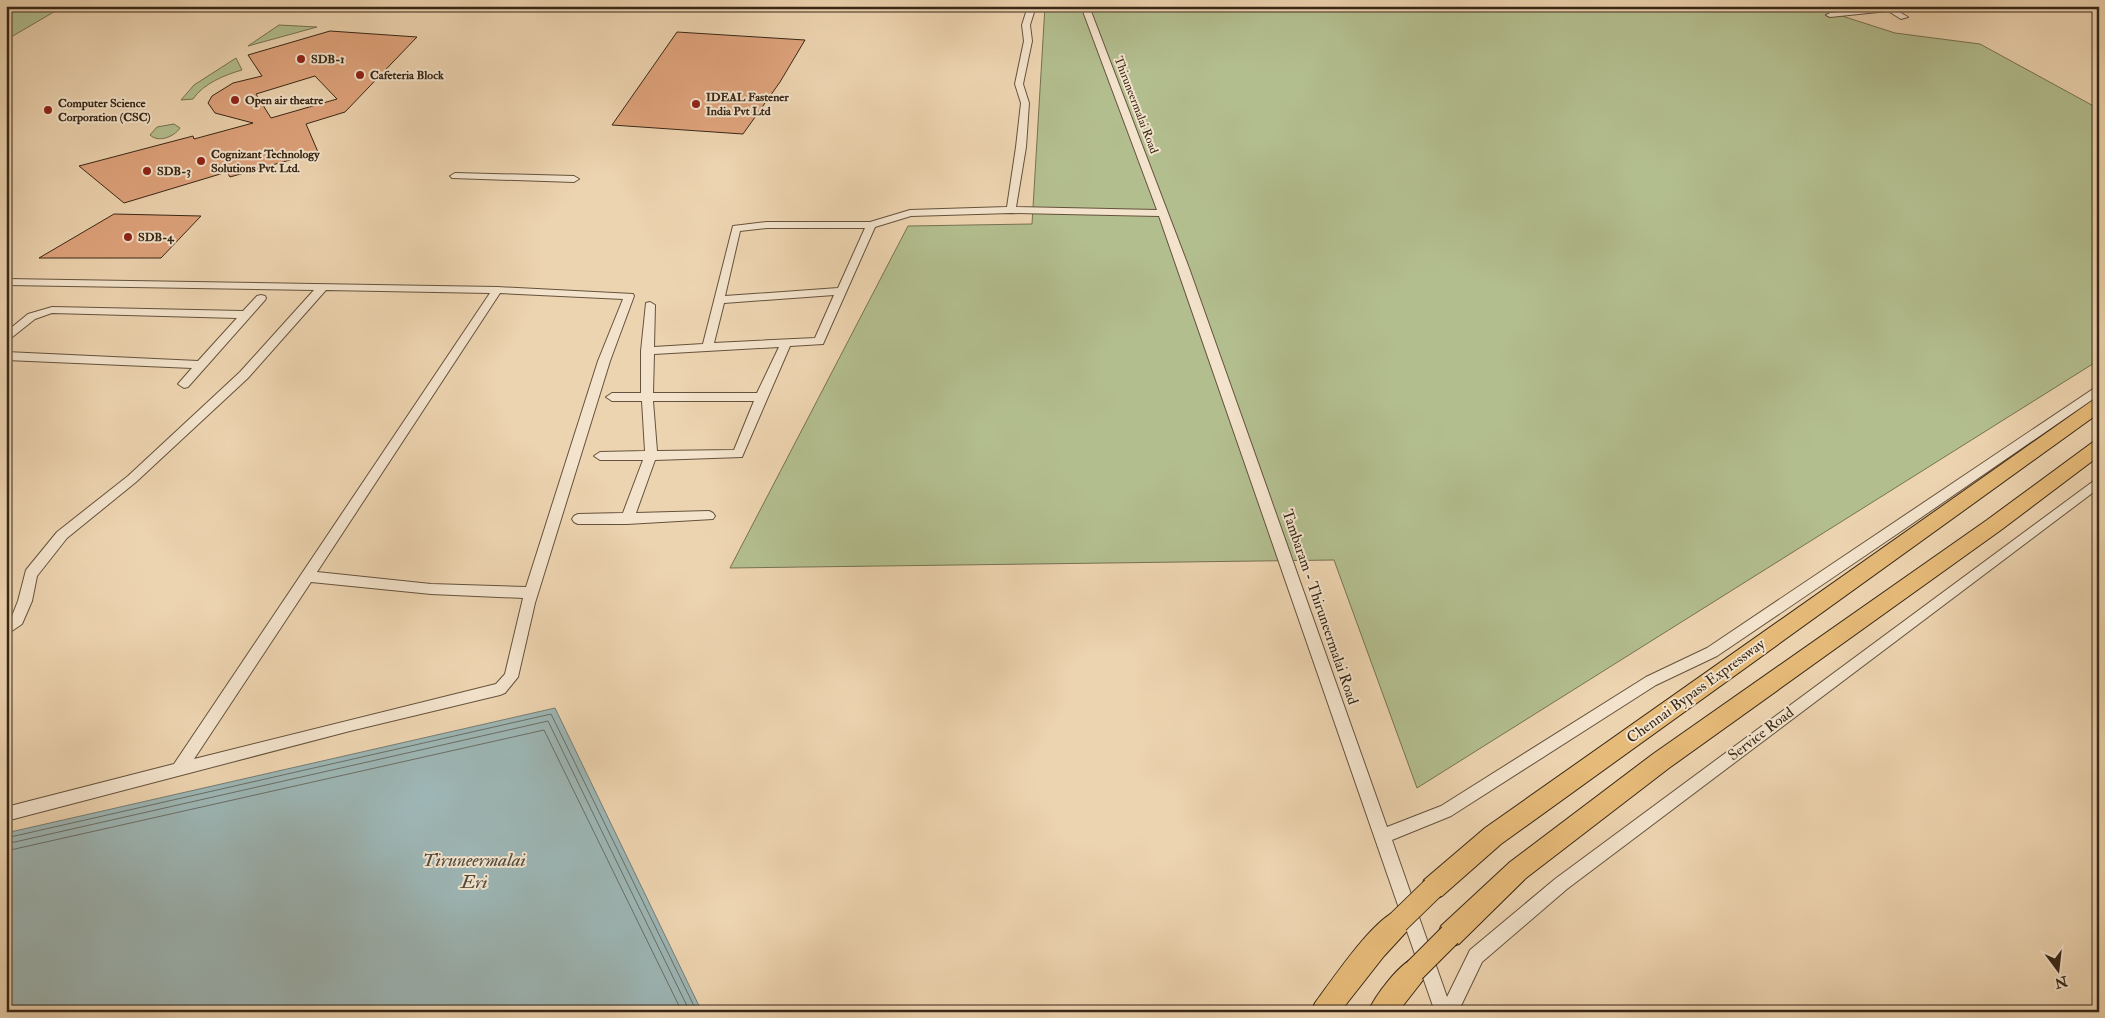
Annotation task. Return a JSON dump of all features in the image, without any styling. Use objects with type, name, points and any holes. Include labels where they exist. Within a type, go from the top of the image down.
[{"type":"highway","name":"Chennai Bypass Expressway","points":[[1324,1012],[1374,947],[1398,922],[1433,888],[1501,830],[2099,404]]},
{"type":"highway","points":[[1381,1012],[1414,970],[1518,870],[1653,767],[1994,525],[2099,447]]},
{"type":"street","points":[[1011,210],[1021,147],[1025,103],[1019,84],[1028,41],[1026,25],[1032,6]]},
{"type":"street","name":"Thiruneermalai Road","points":[[1085,6],[1164,213]]},
{"type":"street","points":[[1830,15],[1886,8],[1904,17]]},
{"type":"street","points":[[455,176],[574,179]]},
{"type":"street","points":[[708,347],[736,228],[767,225],[871,226],[910,212],[1011,210],[1164,213]]},
{"type":"street","name":"Tambaram - Thiruneermalai Road","points":[[1164,213],[1444,1012]]},
{"type":"street","points":[[647,350],[819,341],[871,226]]},
{"type":"street","points":[[6,282],[324,286],[497,290],[629,296],[604,361],[531,593],[511,677],[500,689],[6,814]]},
{"type":"street","points":[[6,629],[17,620],[25,601],[32,574],[62,535],[132,478],[244,375],[324,286]]},
{"type":"street","points":[[179,769],[497,290]]},
{"type":"street","points":[[720,300],[842,291]]},
{"type":"street","points":[[184,384],[261,298]]},
{"type":"street","points":[[627,519],[651,455],[647,397],[647,350],[650,305]]},
{"type":"street","points":[[6,338],[27,318],[37,312],[52,310],[246,316]]},
{"type":"street","points":[[600,456],[738,454],[761,397],[786,343]]},
{"type":"street","points":[[6,356],[202,364]]},
{"type":"street","points":[[1383,836],[1446,811],[1521,766],[1651,681],[1712,652],[1896,529],[2099,389]]},
{"type":"street","points":[[612,397],[761,397]]},
{"type":"street","name":"Service Road","points":[[1449,1012],[1476,956],[1561,884],[2099,481]]},
{"type":"street","points":[[578,519],[709,516]]},
{"type":"street","points":[[306,576],[431,589],[531,593]]},
{"type":"green space","points":[[6,6],[64,6],[6,40]]},
{"type":"green space","points":[[1045,6],[1811,6],[1895,33],[1980,44],[2099,109],[2099,360],[1417,788],[1334,560],[730,568],[908,226],[1032,224]]},
{"type":"green space","points":[[279,25],[317,27],[248,46]]},
{"type":"green space","points":[[236,58],[242,70],[215,81],[202,89],[193,99],[181,100],[194,85]]},
{"type":"green space","points":[[174,124],[180,128],[166,138],[157,139],[150,135],[157,127]]},
{"type":"water","name":"Tiruneermalai Eri","points":[[555,708],[702,1012],[6,1012],[6,833]]},
{"type":"building","points":[[330,31],[417,37],[345,112],[306,124],[318,152],[230,177],[227,172],[124,203],[79,166],[193,136],[194,139],[253,123],[215,113],[208,103],[212,96],[233,83],[262,76],[248,55]],"holes":[[[315,76],[337,99],[271,118],[256,94]]]},
{"type":"building","name":"IDEAL Fastener India Pvt Ltd","points":[[677,32],[805,40],[780,82],[743,134],[612,125]]},
{"type":"building","name":"SDB-4","points":[[114,214],[201,216],[161,258],[39,258]]},
{"type":"place","name":"SDB-1","points":[[301,59]]},
{"type":"place","name":"Cafeteria Block","points":[[360,75]]},
{"type":"place","name":"Open air theatre","points":[[235,100]]},
{"type":"place","name":"IDEAL Fastener India Pvt Ltd","points":[[696,104]]},
{"type":"place","name":"Computer Science Corporation (CSC)","points":[[48,110]]},
{"type":"place","name":"Cognizant Technology Solutions Pvt. Ltd.","points":[[201,161]]},
{"type":"place","name":"SDB-3","points":[[147,171]]},
{"type":"place","name":"SDB-4","points":[[128,237]]}]
